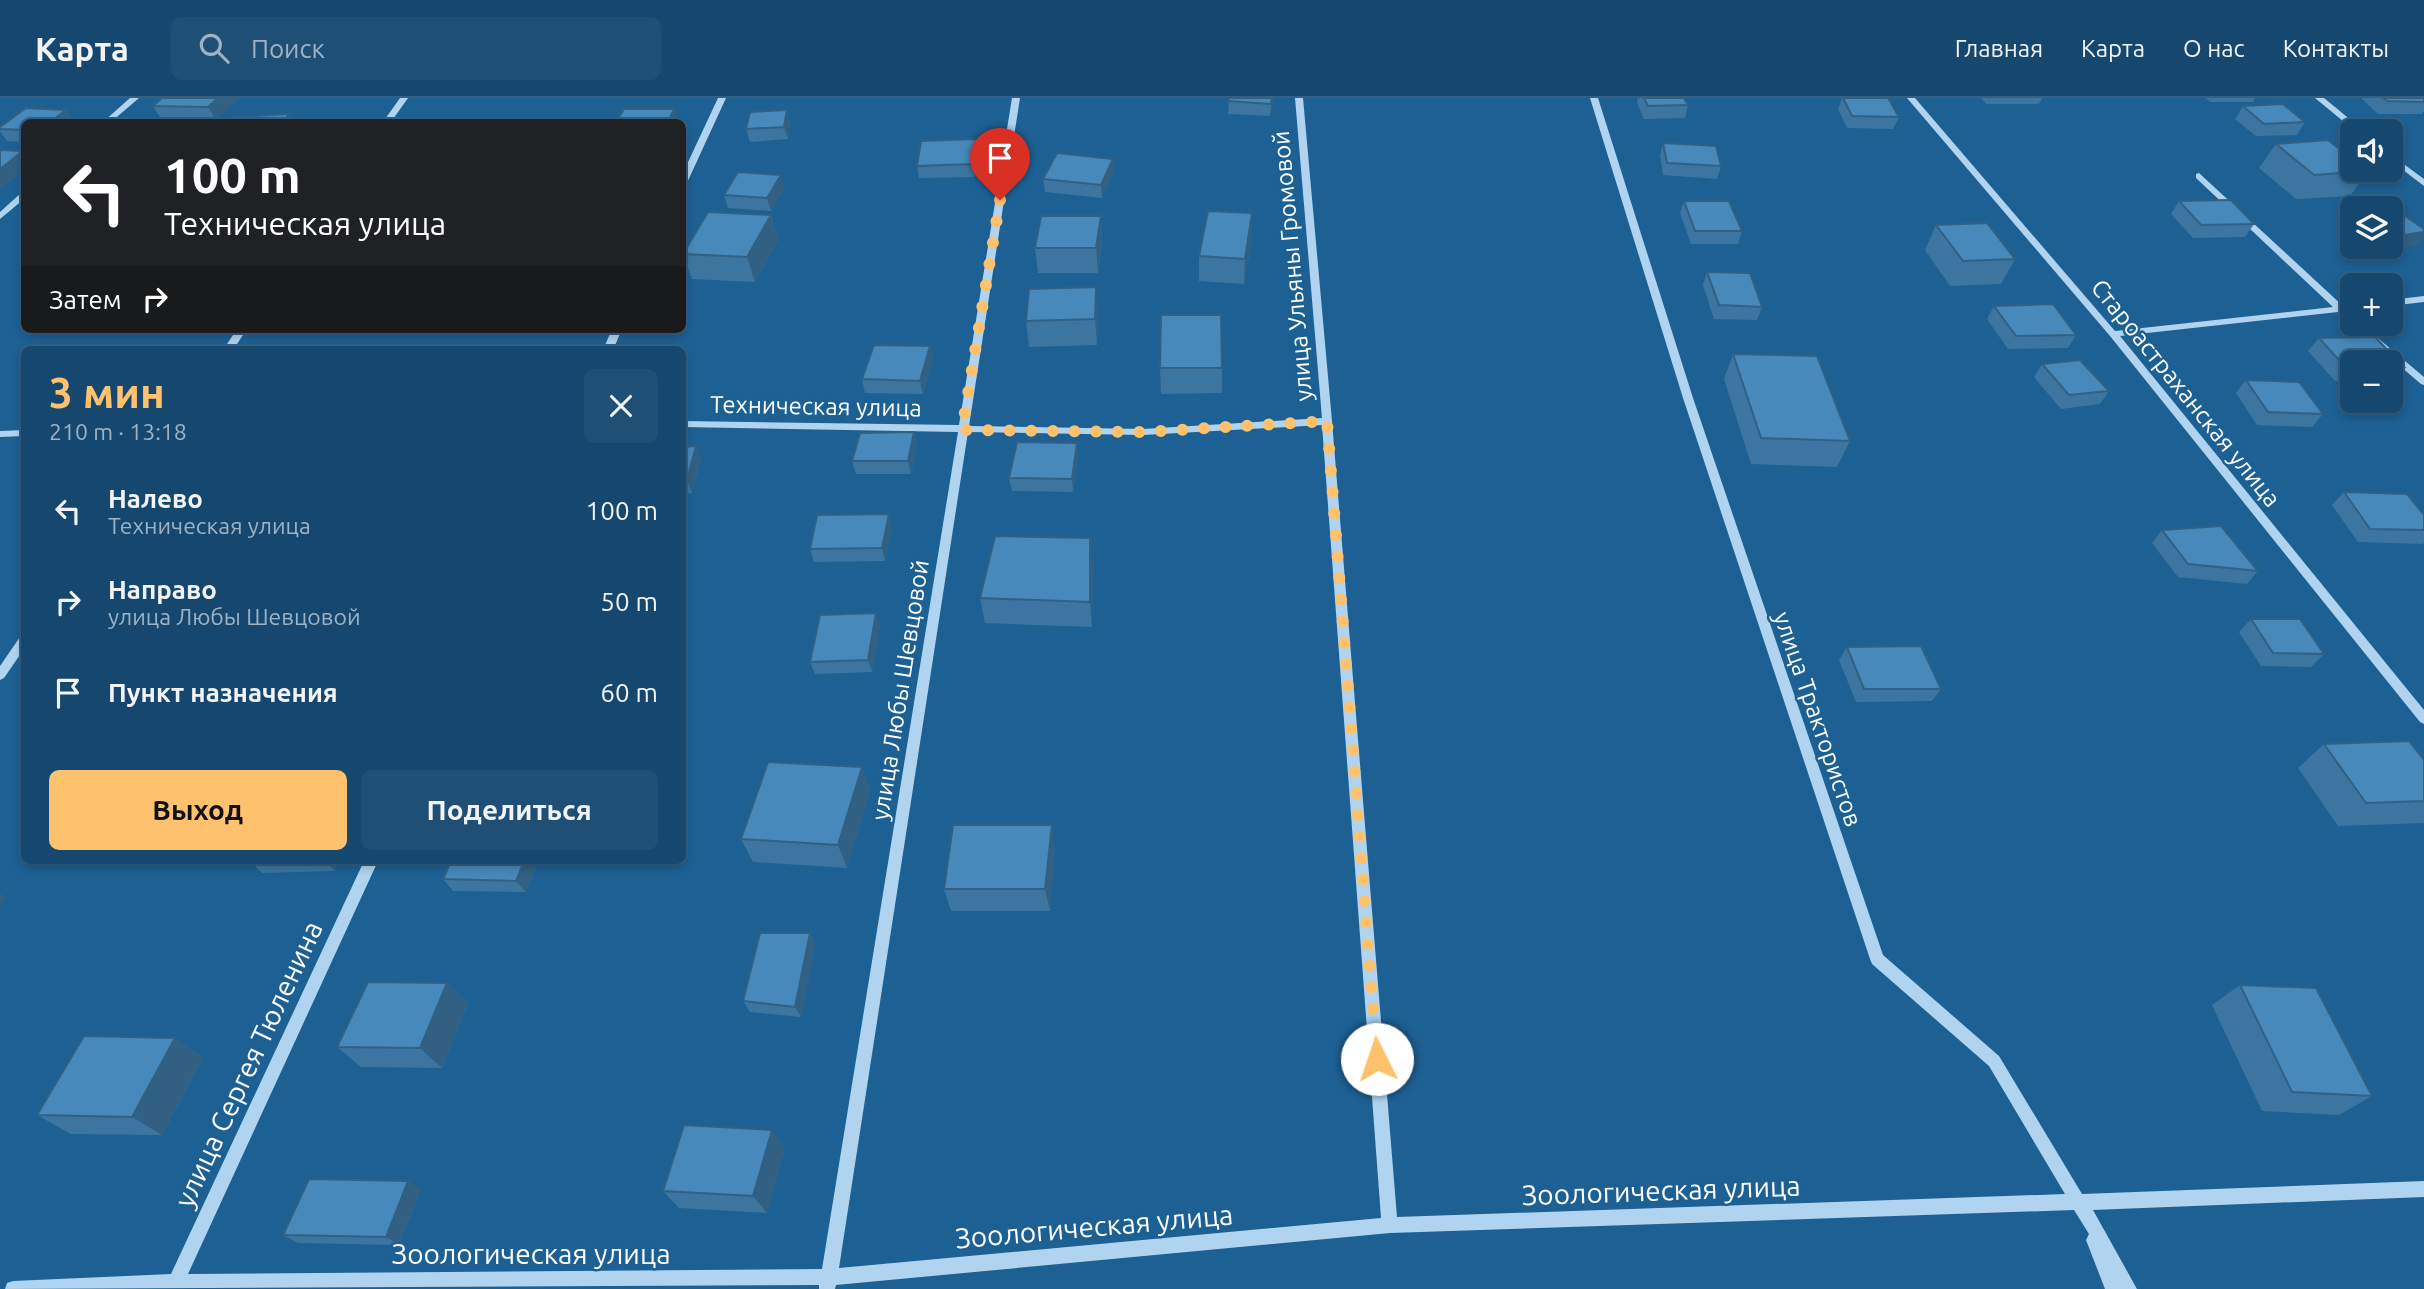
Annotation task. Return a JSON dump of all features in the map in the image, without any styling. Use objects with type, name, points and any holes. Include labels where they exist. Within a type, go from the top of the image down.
[{"type":"street","points":[[110,119],[135,98]]},
{"type":"street","points":[[389,119],[404,98]]},
{"type":"street","points":[[686,176],[722,98]]},
{"type":"street","name":"улица Любы Шевцовой","points":[[828,1283],[1016,98]]},
{"type":"street","name":"улица Ульяны Громовой","points":[[1299,98],[1390,1225]]},
{"type":"street","name":"улица Трактористов","points":[[1594,98],[1688,398],[1877,959],[1994,1061],[2080,1202],[2113,1289]]},
{"type":"street","name":"Староастраханская улица","points":[[1911,98],[2113,334],[2424,719]]},
{"type":"street","points":[[2319,98],[2345,119]]},
{"type":"street","points":[[2403,166],[2424,183]]},
{"type":"street","points":[[2199,176],[2340,310]]},
{"type":"street","points":[[0,216],[21,198]]},
{"type":"street","points":[[2403,301],[2424,299]]},
{"type":"street","points":[[2113,334],[2340,310]]},
{"type":"street","points":[[2370,336],[2424,382]]},
{"type":"street","name":"Техническая улица","points":[[686,424],[1143,432],[1327,421]]},
{"type":"street","points":[[0,434],[21,433]]},
{"type":"street","points":[[0,675],[21,644]]},
{"type":"street","name":"улица Сергея Тюленина","points":[[174,1286],[370,864]]},
{"type":"street","name":"Зоологическая улица","points":[[13,1289],[828,1283],[1390,1225],[2424,1189]]},
{"type":"street","points":[[2080,1202],[2129,1289]]},
{"type":"building","points":[[162,98],[218,98],[208,107],[153,106]]},
{"type":"building","points":[[1229,98],[1272,98],[1271,104],[1228,101]]},
{"type":"building","points":[[1644,98],[1684,98],[1688,105],[1648,106]]},
{"type":"building","points":[[1843,98],[1888,98],[1899,117],[1852,116]]},
{"type":"building","points":[[2383,98],[2424,98],[2424,102],[2387,101]]},
{"type":"building","points":[[2283,104],[2305,122],[2264,124],[2243,106]]},
{"type":"building","points":[[26,108],[66,110],[54,119],[21,119],[21,130],[0,127]]},
{"type":"building","points":[[624,109],[674,109],[669,119],[618,119]]},
{"type":"building","points":[[787,110],[784,127],[746,129],[750,112]]},
{"type":"building","points":[[289,114],[285,119],[217,118]]},
{"type":"building","points":[[977,139],[973,164],[917,166],[921,141]]},
{"type":"building","points":[[2328,140],[2340,150],[2340,173],[2314,175],[2276,144]]},
{"type":"building","points":[[1663,143],[1716,146],[1721,166],[1667,163]]},
{"type":"building","points":[[0,150],[21,151],[21,153],[0,169]]},
{"type":"building","points":[[1057,153],[1113,159],[1101,185],[1043,179]]},
{"type":"building","points":[[738,172],[781,175],[767,198],[724,195]]},
{"type":"building","points":[[2231,200],[2254,224],[2201,225],[2179,201]]},
{"type":"building","points":[[1684,201],[1729,201],[1742,231],[1695,231]]},
{"type":"building","points":[[1208,211],[1252,213],[1245,259],[1199,256]]},
{"type":"building","points":[[708,212],[771,215],[747,257],[686,254],[686,249]]},
{"type":"building","points":[[2403,215],[2424,229],[2424,232],[2403,235]]},
{"type":"building","points":[[1041,216],[1101,216],[1096,248],[1035,248]]},
{"type":"building","points":[[1987,223],[2015,259],[1963,261],[1936,225]]},
{"type":"building","points":[[1707,272],[1750,273],[1762,307],[1719,305]]},
{"type":"building","points":[[1096,287],[1095,319],[1026,321],[1029,289]]},
{"type":"building","points":[[2053,304],[2076,335],[2016,336],[1994,306]]},
{"type":"building","points":[[1161,315],[1221,315],[1222,368],[1160,368]]},
{"type":"building","points":[[2375,337],[2388,350],[2340,350],[2340,361],[2319,338]]},
{"type":"building","points":[[874,345],[930,346],[920,381],[862,379]]},
{"type":"building","points":[[1733,354],[1817,356],[1850,441],[1761,438]]},
{"type":"building","points":[[2080,360],[2109,391],[2069,395],[2042,364]]},
{"type":"building","points":[[2246,380],[2299,382],[2323,414],[2268,412]]},
{"type":"building","points":[[914,432],[908,461],[852,461],[860,433]]},
{"type":"building","points":[[1017,442],[1077,443],[1072,479],[1009,478]]},
{"type":"building","points":[[696,446],[687,480],[686,480],[686,447]]},
{"type":"building","points":[[2344,492],[2407,494],[2424,515],[2424,530],[2370,529]]},
{"type":"building","points":[[889,514],[882,548],[810,549],[817,515]]},
{"type":"building","points":[[2221,526],[2258,571],[2188,564],[2162,530]]},
{"type":"building","points":[[995,536],[1090,538],[1090,602],[980,598]]},
{"type":"building","points":[[876,613],[868,660],[810,662],[820,615]]},
{"type":"building","points":[[2251,619],[2300,619],[2324,654],[2273,653]]},
{"type":"building","points":[[1921,646],[1941,689],[1864,689],[1847,647]]},
{"type":"building","points":[[2409,741],[2424,760],[2424,801],[2366,803],[2324,744]]},
{"type":"building","points":[[768,762],[862,767],[838,845],[741,839]]},
{"type":"building","points":[[953,825],[1052,825],[1045,889],[944,889]]},
{"type":"building","points":[[450,864],[523,864],[516,881],[443,879]]},
{"type":"building","points":[[760,933],[810,933],[795,1007],[743,1001]]},
{"type":"building","points":[[368,982],[447,983],[420,1048],[337,1047]]},
{"type":"building","points":[[2240,985],[2316,988],[2372,1096],[2292,1092]]},
{"type":"building","points":[[84,1036],[175,1038],[132,1117],[37,1115]]},
{"type":"building","points":[[684,1125],[772,1130],[753,1196],[663,1191]]},
{"type":"building","points":[[309,1179],[408,1181],[386,1237],[283,1235]]},
{"type":"route","points":[[1000,200],[962,430],[1143,432],[1327,421],[1377,1059]]}]
